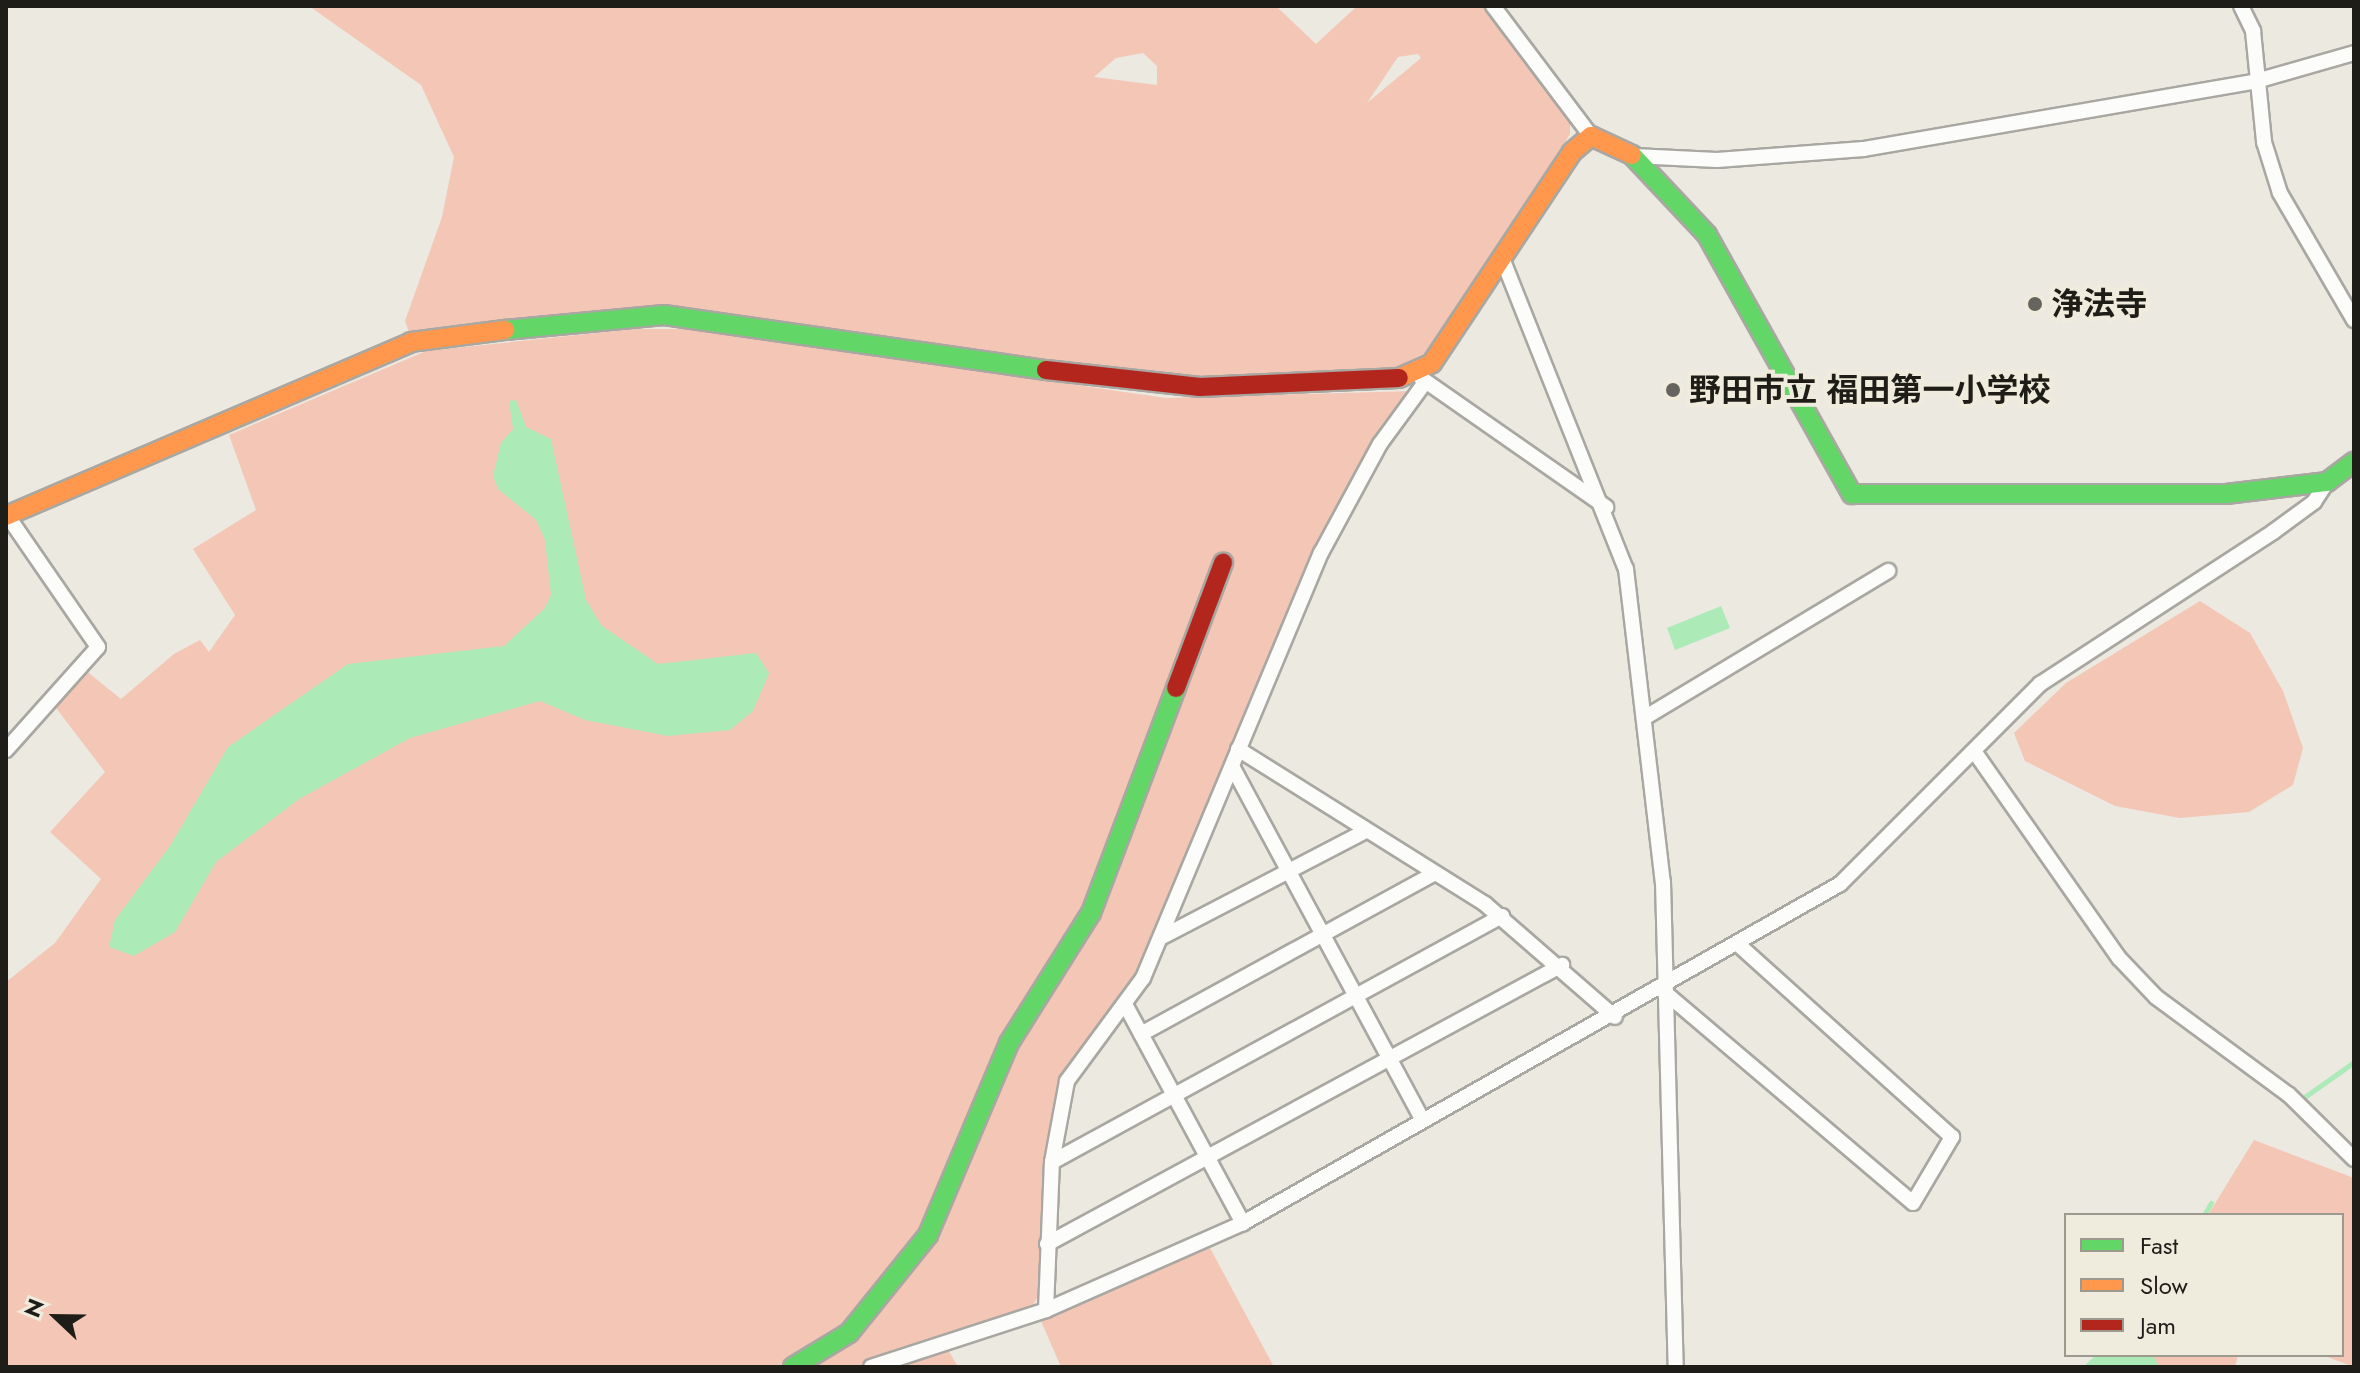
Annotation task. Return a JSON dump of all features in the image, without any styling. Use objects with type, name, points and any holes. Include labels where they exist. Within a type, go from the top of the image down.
[{"type":"street","points":[[1493,6],[1591,136],[1634,156],[1717,160],[1864,149],[2256,81],[2354,53]]},
{"type":"street","points":[[2241,6],[2253,31],[2256,81],[2280,193],[2354,320]]},
{"type":"street","points":[[1046,1310],[1052,1162],[1067,1081],[1126,1006],[1162,937],[1321,553],[1380,444],[1502,258],[1591,136]]},
{"type":"street","points":[[1634,156],[1707,235],[1852,494],[2226,494],[2327,482]]},
{"type":"street","points":[[1502,258],[1606,507],[1626,569],[1646,717],[1663,882],[1662,990],[1676,1367]]},
{"type":"street","points":[[6,750],[98,647],[6,516],[411,342],[536,326],[664,315],[939,358],[1200,387],[1421,379],[1606,507]]},
{"type":"street","points":[[871,1367],[1046,1310],[1243,1223],[1423,1120],[1615,1017],[1840,884],[2040,684],[2235,559],[2314,502],[2327,482],[2354,462]]},
{"type":"street","points":[[793,1367],[849,1333],[928,1235],[1009,1043],[1091,913],[1223,563]]},
{"type":"street","points":[[1646,717],[1757,657],[1888,571]]},
{"type":"street","points":[[1238,749],[1364,832],[1502,916],[1562,965],[1615,1017]]},
{"type":"street","points":[[1974,751],[2119,958],[2156,997],[2289,1095],[2354,1159]]},
{"type":"street","points":[[1232,766],[1292,871],[1423,1120]]},
{"type":"street","points":[[1162,937],[1364,832]]},
{"type":"street","points":[[1141,1034],[1432,875]]},
{"type":"street","points":[[1052,1162],[1502,916]]},
{"type":"street","points":[[1662,990],[1913,1203],[1952,1137],[1738,944]]},
{"type":"street","points":[[1047,1244],[1562,965]]},
{"type":"street","points":[[1126,1006],[1243,1223]]},
{"type":"shaded area","points":[[309,6],[1276,6],[1316,44],[1356,7],[1482,6],[1570,120],[1570,134],[1439,344],[1406,372],[1190,381],[676,309],[410,335],[405,321],[442,217],[454,157],[421,85]],"holes":[[[1143,53],[1157,66],[1157,85],[1094,77],[1116,58]],[[1418,54],[1421,58],[1367,103],[1398,57]]]},
{"type":"shaded area","points":[[635,329],[692,329],[1166,398],[1413,391],[1318,538],[1142,973],[1063,1080],[1040,1294],[1032,1306],[870,1367],[6,1367],[6,982],[55,943],[101,879],[50,832],[105,772],[53,704],[85,670],[121,699],[174,654],[200,640],[209,652],[235,615],[193,549],[256,510],[229,435],[426,351]]},
{"type":"shaded area","points":[[516,400],[526,427],[551,439],[586,600],[602,626],[658,664],[756,653],[769,673],[753,711],[730,730],[668,736],[585,720],[540,701],[410,738],[299,799],[216,862],[175,932],[134,956],[109,947],[115,920],[170,846],[228,747],[348,664],[504,646],[545,608],[551,595],[545,540],[536,520],[498,489],[493,476],[501,443],[513,429],[509,401]]},
{"type":"shaded area","points":[[2200,601],[2250,633],[2283,691],[2303,748],[2293,785],[2249,812],[2180,818],[2115,806],[2025,761],[2014,733],[2066,683]]},
{"type":"shaded area","points":[[1721,606],[1730,628],[1675,650],[1667,628]]},
{"type":"shaded area","points":[[2254,1140],[2354,1178],[2354,1367],[2327,1357],[2344,1357],[2344,1213],[2209,1213]]},
{"type":"shaded area","points":[[1210,1248],[1274,1367],[1061,1367],[1041,1321]]},
{"type":"shaded area","points":[[947,1348],[958,1367],[892,1367]]},
{"type":"shaded area","points":[[2094,1357],[2154,1357],[2159,1367],[2083,1367]]},
{"type":"shaded area","points":[[2133,1357],[2238,1357],[2235,1367],[2137,1367]]},
{"type":"waterway","points":[[2306,1096],[2354,1062]]},
{"type":"waterway","points":[[2205,1213],[2211,1203]]},
{"type":"traffic: fast","points":[[1632,155],[1707,235],[1852,494],[2226,494],[2327,482],[2354,462]]},
{"type":"traffic: fast","points":[[505,330],[664,315],[1046,370]]},
{"type":"traffic: fast","points":[[793,1367],[849,1333],[928,1235],[1009,1043],[1091,913],[1176,688]]},
{"type":"traffic: slow","points":[[1399,378],[1432,363],[1572,152],[1591,136],[1632,155]]},
{"type":"traffic: slow","points":[[6,516],[411,342],[505,330]]},
{"type":"traffic: jam","points":[[1046,370],[1200,387],[1399,378]]},
{"type":"traffic: jam","points":[[1176,688],[1223,563]]},
{"type":"place","name":"浄法寺","points":[[2035,304]]},
{"type":"place","name":"野田市立 福田第一小学校","points":[[1673,390]]}]
